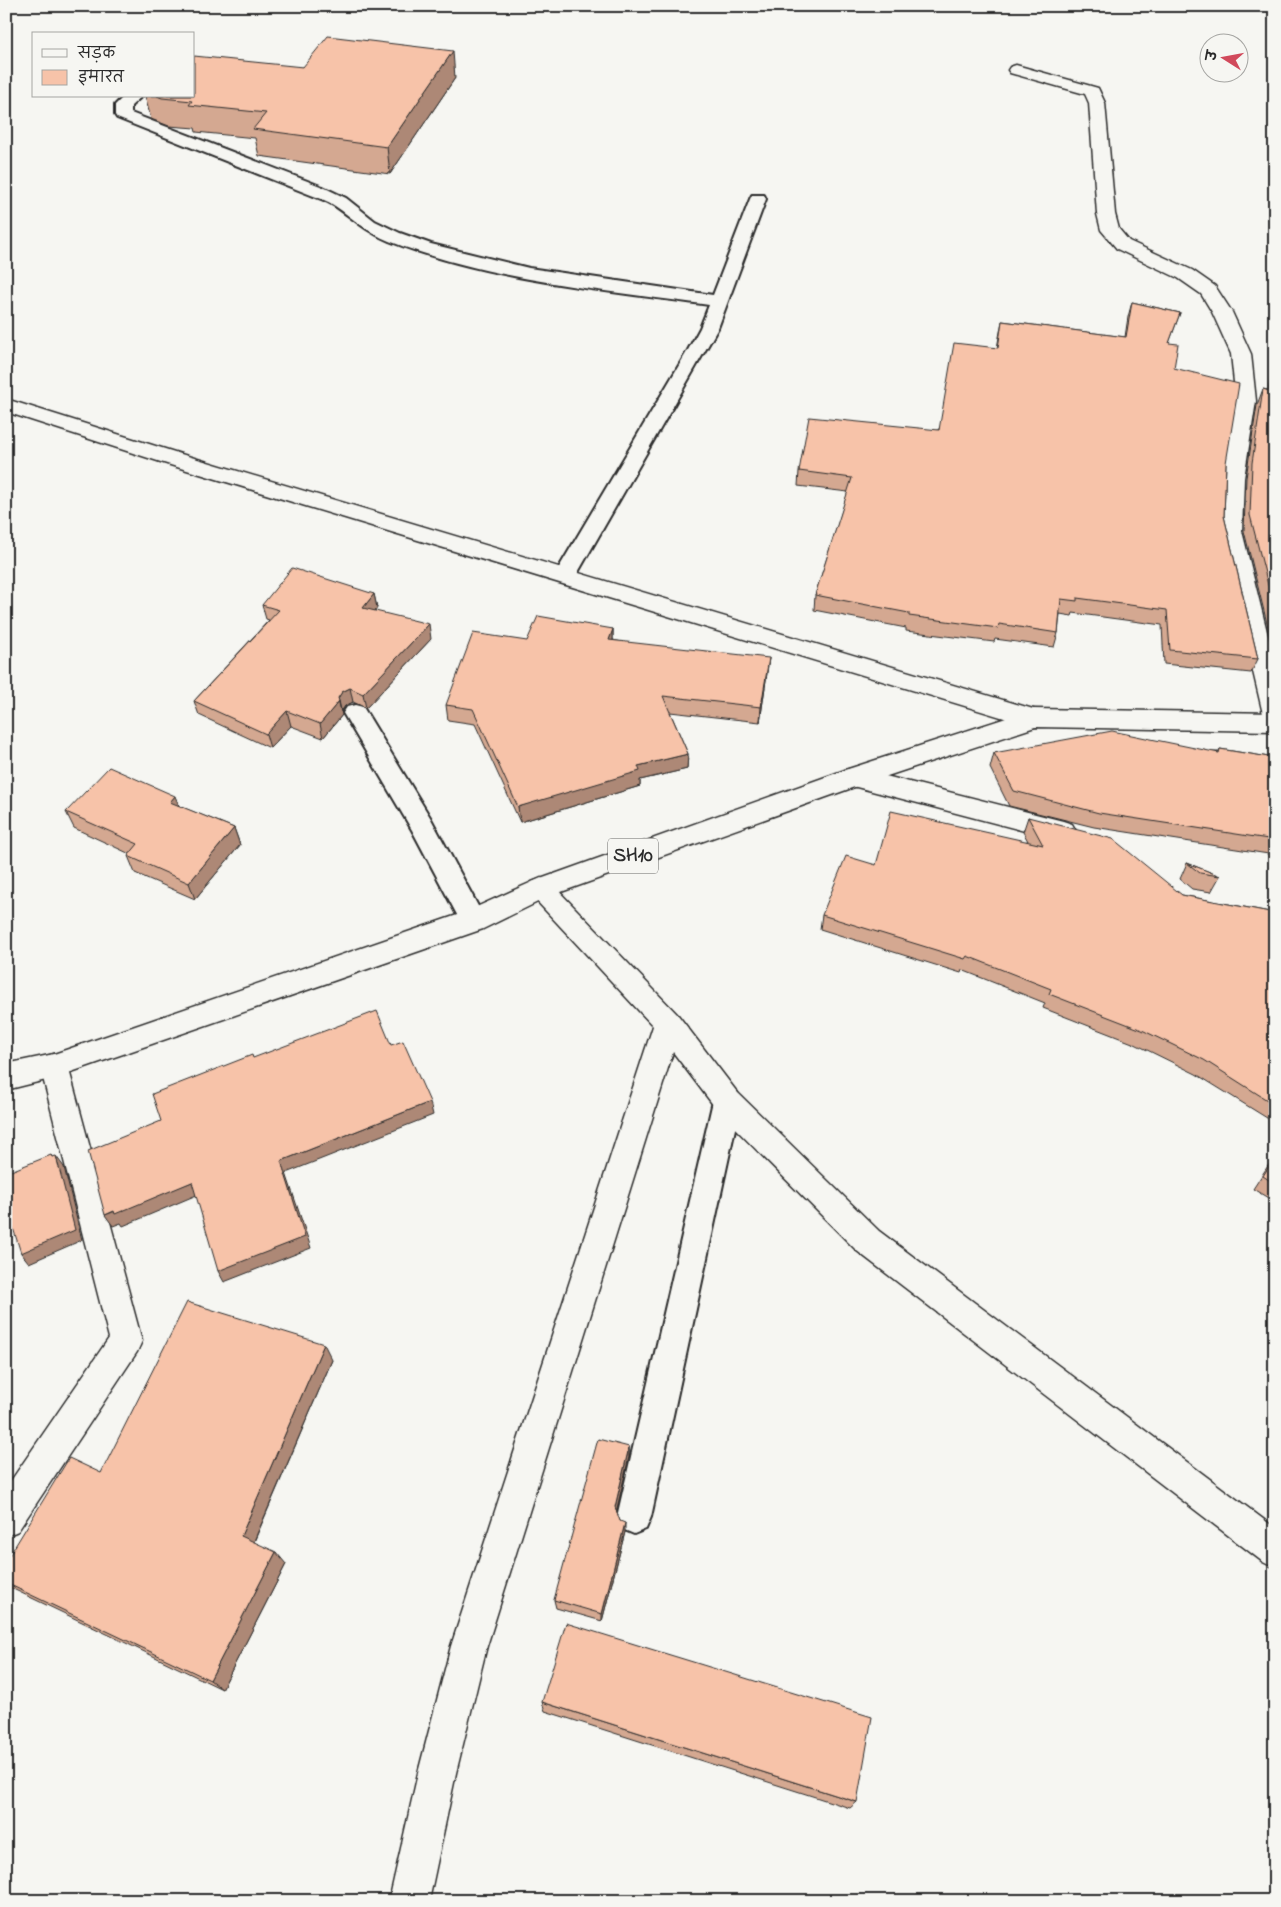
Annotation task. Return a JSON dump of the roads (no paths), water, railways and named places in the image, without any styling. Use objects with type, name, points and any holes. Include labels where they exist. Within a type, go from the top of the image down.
[{"type":"street","points":[[1016,70],[1078,86],[1092,92],[1097,103],[1106,214],[1110,230],[1123,245],[1185,274],[1208,290],[1222,312],[1241,354],[1246,401],[1233,478],[1231,531],[1275,714]]},
{"type":"street","points":[[6,405],[174,459],[1034,718]]},
{"type":"street","name":"SH10","points":[[6,1076],[54,1066],[474,920],[541,888],[854,777],[1034,718],[1275,722]]},
{"type":"street","points":[[854,777],[1088,837]]},
{"type":"street","points":[[541,888],[668,1023],[727,1101],[868,1241],[1275,1550]]},
{"type":"street","points":[[409,1901],[437,1773],[469,1646],[668,1023]]},
{"type":"street","points":[[6,1519],[126,1341],[54,1066]]},
{"type":"lane","points":[[132,98],[123,105],[123,115],[317,191],[340,202],[369,225],[394,237],[490,265],[558,278],[719,302]]},
{"type":"lane","points":[[565,576],[684,375],[709,328],[758,199]]},
{"type":"lane","points":[[355,712],[421,824],[474,920]]},
{"type":"lane","points":[[634,1517],[727,1101]]}]
